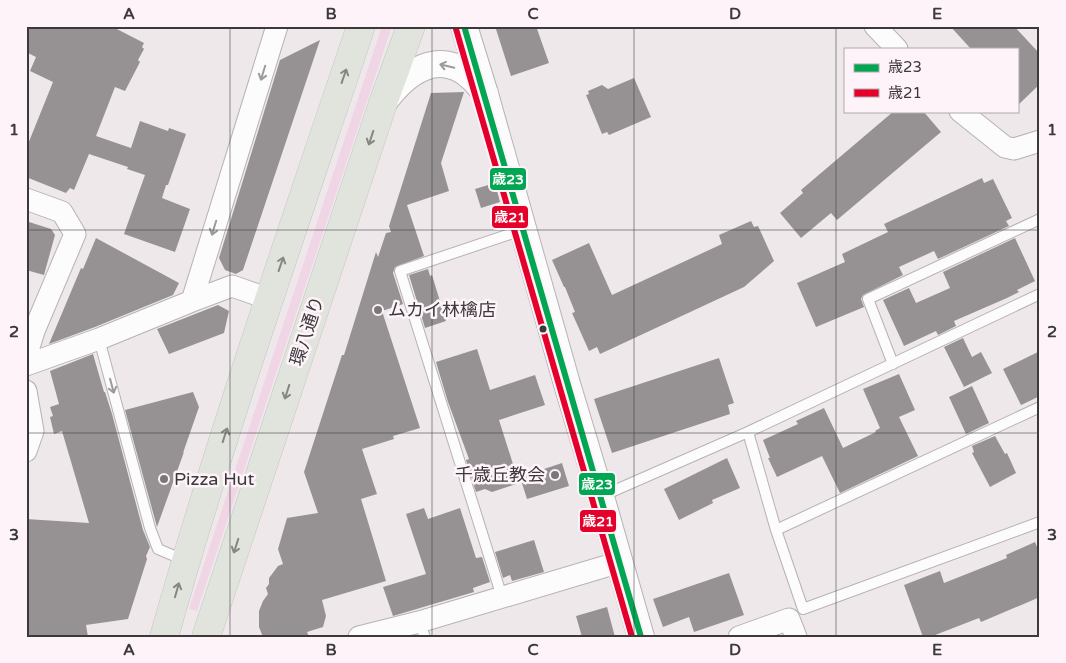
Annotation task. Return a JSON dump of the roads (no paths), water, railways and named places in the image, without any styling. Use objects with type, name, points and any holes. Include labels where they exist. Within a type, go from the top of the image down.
[{"type":"main road","points":[[164,637],[185,561],[269,299],[361,26]]},
{"type":"main road","name":"環八通り","points":[[206,637],[383,103],[411,26]]},
{"type":"street","points":[[192,301],[277,26]]},
{"type":"street","points":[[875,26],[896,48]]},
{"type":"street","points":[[467,27],[523,230],[567,384],[602,497],[641,637]]},
{"type":"street","points":[[383,103],[395,87],[408,75],[428,65],[442,63],[455,67],[471,77],[485,94]]},
{"type":"street","points":[[961,112],[1005,147],[1014,148],[1040,141]]},
{"type":"street","points":[[26,199],[62,212],[75,234],[34,331],[26,356]]},
{"type":"street","points":[[26,365],[99,339],[232,286],[269,299]]},
{"type":"street","points":[[26,391],[34,431],[26,451]]},
{"type":"street","points":[[359,637],[422,629],[502,597],[620,562]]},
{"type":"street","points":[[739,637],[789,619],[796,637]]},
{"type":"lane","points":[[893,364],[868,299],[1040,219]]},
{"type":"lane","points":[[502,597],[400,270],[523,230]]},
{"type":"lane","points":[[602,497],[748,432],[1040,294]]},
{"type":"lane","points":[[99,339],[150,528],[158,549],[185,561]]},
{"type":"lane","points":[[776,530],[1040,407]]},
{"type":"lane","points":[[748,432],[776,530],[803,609],[1040,522]]},
{"type":"place","name":"ムカイ林檎店","points":[[378,310]]},
{"type":"place","name":"千歳丘教会","points":[[555,475]]},
{"type":"place","name":"Pizza Hut","points":[[164,479]]}]
